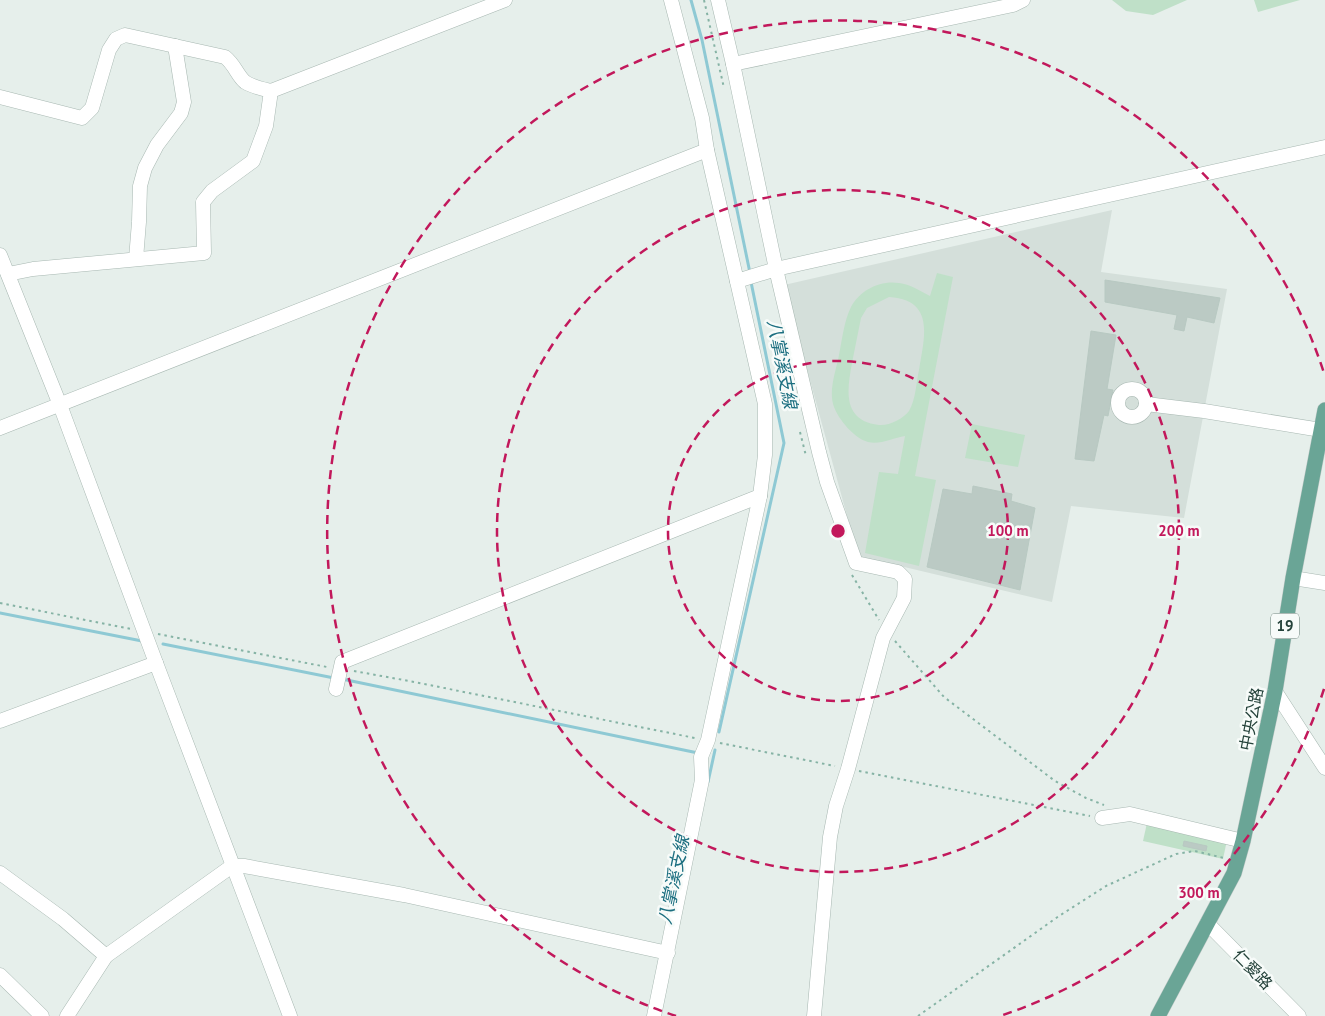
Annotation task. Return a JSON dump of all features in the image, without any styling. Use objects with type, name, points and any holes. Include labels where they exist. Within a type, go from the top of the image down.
[{"type":"main road","name":"中央公路","points":[[1158,1016],[1234,873],[1236,839],[1275,691],[1293,578],[1325,410]]},
{"type":"street","points":[[0,97],[82,118],[92,108],[109,50],[116,39],[125,35],[225,57],[233,64],[245,81],[256,87],[272,91],[505,0]]},
{"type":"street","points":[[654,1016],[702,780],[705,748],[760,496],[765,455],[765,404],[746,278],[706,150],[702,118],[671,0]]},
{"type":"street","points":[[718,0],[776,269],[818,452],[827,482],[856,563],[898,572],[904,578],[904,598],[883,638],[848,769],[836,806],[830,837],[814,1016]]},
{"type":"street","points":[[733,64],[1013,5],[1023,0]]},
{"type":"street","points":[[136,259],[140,186],[145,168],[158,145],[181,114],[184,102],[175,46]]},
{"type":"street","points":[[8,274],[34,269],[204,253],[203,202],[212,191],[253,161],[266,126],[272,91]]},
{"type":"street","points":[[746,278],[776,269],[1325,147]]},
{"type":"street","points":[[0,428],[706,150]]},
{"type":"street","points":[[0,255],[60,405],[290,1016]]},
{"type":"street","points":[[1146,404],[1204,411],[1321,430]]},
{"type":"street","points":[[338,679],[342,662],[351,658],[760,496]]},
{"type":"street","points":[[1293,578],[1325,583]]},
{"type":"street","points":[[0,721],[156,663]]},
{"type":"street","points":[[1275,691],[1325,768]]},
{"type":"street","points":[[1102,818],[1130,814],[1236,839]]},
{"type":"street","points":[[67,1016],[106,956],[232,866],[244,866],[404,895],[668,953]]},
{"type":"street","points":[[0,873],[63,919],[106,956]]},
{"type":"street","name":"仁愛路","points":[[1207,923],[1298,1016]]},
{"type":"street","points":[[0,975],[42,1016]]},
{"type":"path","points":[[0,603],[145,632],[338,679],[409,680],[705,748],[848,769],[1102,818]]},
{"type":"path","points":[[918,1016],[1059,916],[1106,886],[1176,854],[1195,851],[1224,858],[1236,839]]},
{"type":"shaded area","points":[[1112,210],[1101,272],[1227,289],[1184,518],[1071,506],[1052,602],[858,556],[784,285]]},
{"type":"green space","points":[[1112,0],[1187,0],[1153,15],[1126,11]]},
{"type":"green space","points":[[1254,0],[1300,0],[1258,12]]},
{"type":"green space","points":[[937,273],[953,277],[915,476],[936,480],[919,566],[865,553],[879,472],[898,474],[905,436],[877,443],[868,442],[857,437],[839,417],[832,401],[832,394],[833,381],[847,318],[855,301],[865,291],[878,285],[892,282],[907,285],[930,296]],"holes":[[[889,297],[904,300],[914,305],[924,323],[923,346],[913,401],[909,411],[896,421],[883,425],[867,422],[858,417],[853,411],[849,393],[850,373],[861,318],[867,308]]]},
{"type":"green space","points":[[972,424],[1025,435],[1018,467],[965,458]]},
{"type":"green space","points":[[1147,823],[1227,840],[1223,859],[1143,841]]},
{"type":"building","points":[[1105,280],[1220,298],[1214,323],[1187,317],[1184,331],[1174,329],[1177,315],[1105,302]]},
{"type":"building","points":[[1091,331],[1116,335],[1107,389],[1113,390],[1108,416],[1104,415],[1094,461],[1075,459]]},
{"type":"building","points":[[973,486],[1012,494],[1011,501],[1035,508],[1020,590],[927,567],[943,489],[972,494]]},
{"type":"building","points":[[1184,841],[1207,846],[1206,851],[1183,846]]},
{"type":"waterway","name":"八掌溪支線","points":[[691,0],[702,40],[750,273]]},
{"type":"waterway","name":"八掌溪支線","points":[[719,732],[784,443],[751,282]]},
{"type":"waterway","points":[[0,613],[142,641]]},
{"type":"waterway","points":[[163,644],[334,678]]},
{"type":"waterway","points":[[342,679],[698,753]]},
{"type":"waterway","name":"八掌溪支線","points":[[708,782],[715,750]]}]
